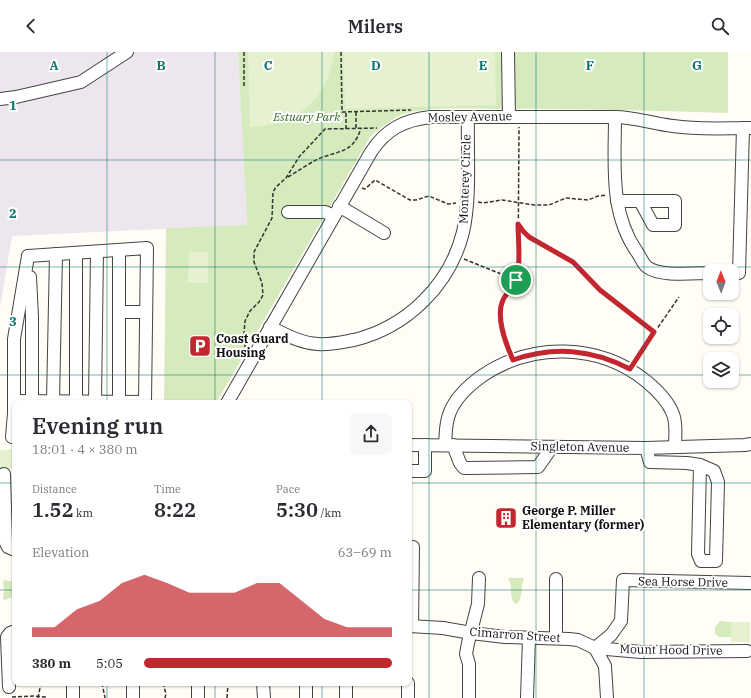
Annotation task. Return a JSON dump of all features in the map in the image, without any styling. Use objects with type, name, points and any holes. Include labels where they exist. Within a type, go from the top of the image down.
[{"type":"street","points":[[0,92],[0,99],[16,97],[81,82],[127,52]]},
{"type":"street","points":[[508,52],[514,117]]},
{"type":"street","points":[[615,116],[615,184],[617,201],[620,216],[633,246],[647,267],[665,274],[703,273]]},
{"type":"street","name":"Mosley Avenue","points":[[229,400],[371,152],[376,144],[391,130],[409,121],[420,118],[615,116],[640,119],[672,126],[747,128]]},
{"type":"street","name":"Monterey Circle","points":[[270,327],[296,340],[320,344],[347,341],[377,332],[402,319],[423,302],[441,280],[455,255],[463,232],[467,209],[468,117]]},
{"type":"street","points":[[736,264],[747,128]]},
{"type":"street","points":[[617,201],[640,201]]},
{"type":"street","points":[[288,212],[337,211],[384,233]]},
{"type":"street","points":[[28,256],[147,248],[145,400]]},
{"type":"street","points":[[119,250],[119,400]]},
{"type":"street","points":[[95,400],[97,252]]},
{"type":"street","points":[[76,253],[76,400]]},
{"type":"street","points":[[53,400],[56,254]]},
{"type":"street","points":[[14,400],[14,339],[28,256]]},
{"type":"street","points":[[28,256],[32,317],[32,400]]},
{"type":"street","points":[[119,312],[146,312]]},
{"type":"street","points":[[552,446],[538,467],[464,468],[449,445],[446,430],[448,418],[460,395],[488,372],[513,360],[532,354],[553,351],[582,352],[609,360],[630,369],[650,385],[668,404],[673,414],[675,422],[675,447]]},
{"type":"street","points":[[9,437],[12,415]]},
{"type":"street","name":"Singleton Avenue","points":[[412,445],[646,448],[751,444]]},
{"type":"street","points":[[412,471],[425,472],[425,445]]},
{"type":"street","points":[[646,448],[650,462],[687,463],[700,465],[714,471],[718,482],[716,561],[701,561],[698,554],[700,465]]},
{"type":"street","points":[[4,474],[6,543],[8,547],[12,549]]},
{"type":"street","points":[[412,573],[413,547]]},
{"type":"street","points":[[469,698],[469,664],[466,654],[478,604],[479,578]]},
{"type":"street","points":[[556,579],[556,638]]},
{"type":"street","name":"Sea Horse Drive","points":[[595,648],[611,635],[621,621],[623,580],[749,583]]},
{"type":"street","name":"Cimarron Street","points":[[412,626],[444,628],[505,637],[578,640],[595,648]]},
{"type":"street","points":[[8,692],[7,637],[12,632]]},
{"type":"street","points":[[527,698],[529,638]]},
{"type":"street","points":[[595,648],[605,666],[607,698]]},
{"type":"street","name":"Mount Hood Drive","points":[[595,648],[641,652],[747,651]]},
{"type":"street","points":[[73,686],[73,698]]},
{"type":"street","points":[[133,686],[133,698]]},
{"type":"street","points":[[198,686],[198,698]]},
{"type":"street","points":[[263,686],[264,698]]},
{"type":"street","points":[[306,686],[306,698]]},
{"type":"street","points":[[346,686],[346,698]]},
{"type":"street","points":[[408,686],[408,698]]},
{"type":"path","points":[[244,52],[244,86]]},
{"type":"path","points":[[341,52],[342,112],[415,109]]},
{"type":"path","points":[[346,112],[346,129]]},
{"type":"path","points":[[356,112],[356,128]]},
{"type":"path","points":[[513,360],[504,335],[500,311],[504,297],[516,280],[518,272],[518,224],[514,117]]},
{"type":"path","points":[[244,347],[245,321],[250,311],[259,302],[263,295],[262,282],[254,262],[254,252],[272,218],[273,192],[276,187],[286,178],[319,159],[347,150],[356,141],[361,128]]},
{"type":"path","points":[[286,178],[299,157],[325,129],[380,128],[391,130]]},
{"type":"path","points":[[518,224],[529,237],[573,262],[600,290],[654,332]]},
{"type":"path","points":[[455,255],[516,280]]},
{"type":"path","points":[[630,369],[679,297]]},
{"type":"path","points":[[38,697],[40,686]]},
{"type":"path","points":[[103,686],[105,698]]},
{"type":"path","points":[[164,686],[166,694],[164,698]]},
{"type":"path","points":[[227,698],[228,686]]},
{"type":"path","points":[[8,692],[46,698]]},
{"type":"shaded area","points":[[0,52],[238,52],[247,225],[12,236],[0,308]]},
{"type":"green space","name":"Estuary Park","points":[[238,52],[728,52],[728,113],[583,109],[432,109],[411,112],[389,122],[370,137],[218,400],[164,400],[166,228],[247,225]]},
{"type":"green space","points":[[248,52],[334,52],[331,69],[325,84],[308,107],[283,121],[250,127]]},
{"type":"green space","points":[[343,52],[495,52],[496,105],[345,109]]},
{"type":"green space","points":[[189,252],[208,252],[208,283],[188,283]]},
{"type":"green space","points":[[12,449],[12,469],[0,469],[0,450]]},
{"type":"green space","points":[[509,578],[524,579],[521,597],[517,604],[515,604],[512,598]]},
{"type":"green space","points":[[3,581],[12,581],[12,597],[5,600],[3,599]]},
{"type":"green space","points":[[720,621],[731,622],[731,637],[718,637],[718,635],[715,635],[715,627]]},
{"type":"green space","points":[[731,622],[750,622],[750,642],[731,642]]},
{"type":"place","name":"Coast Guard Housing","points":[[200,346]]},
{"type":"place","name":"George P. Miller Elementary (former)","points":[[506,518]]},
{"type":"route","points":[[518,224],[529,237],[539,244],[568,258],[600,290],[654,332],[630,369],[596,355],[582,352],[553,351],[525,356],[513,360],[507,347],[500,311],[504,297],[516,280],[518,272],[518,224]]}]
